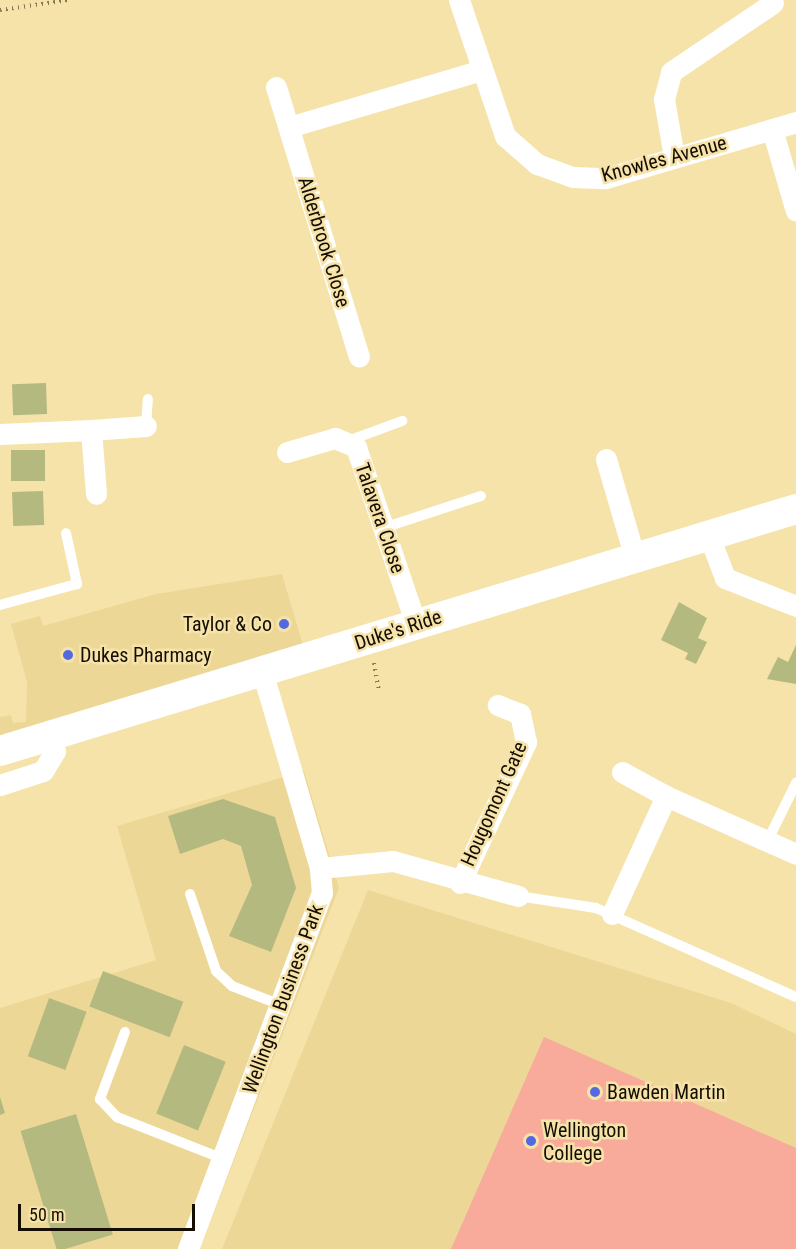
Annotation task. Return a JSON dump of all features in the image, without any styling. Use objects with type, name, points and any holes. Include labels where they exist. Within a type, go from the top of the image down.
[{"type":"main road","name":"Duke's Ride","points":[[0,751],[263,674],[416,624],[796,509]]},
{"type":"street","name":"Knowles Avenue","points":[[459,0],[505,136],[537,164],[573,177],[606,178],[796,122]]},
{"type":"street","points":[[674,158],[664,99],[671,72],[773,3]]},
{"type":"street","points":[[289,127],[481,70]]},
{"type":"street","name":"Alderbrook Close","points":[[276,87],[359,357]]},
{"type":"street","points":[[772,129],[796,211]]},
{"type":"street","points":[[0,434],[146,426]]},
{"type":"street","points":[[91,430],[96,494]]},
{"type":"street","name":"Talavera Close","points":[[287,452],[335,438],[356,447],[416,624]]},
{"type":"street","points":[[606,459],[635,558]]},
{"type":"street","points":[[709,536],[726,578],[796,606]]},
{"type":"street","name":"Wellington Business Park","points":[[188,1249],[314,924],[322,893],[320,868],[263,674]]},
{"type":"street","name":"Hougomont Gate","points":[[460,883],[526,742],[520,714],[498,705]]},
{"type":"street","points":[[0,785],[43,771],[55,751],[51,736]]},
{"type":"street","points":[[622,772],[666,796],[796,854]]},
{"type":"street","points":[[612,914],[666,796]]},
{"type":"street","points":[[320,868],[393,861],[460,883],[518,896]]},
{"type":"lane","points":[[146,426],[147,399]]},
{"type":"lane","points":[[345,442],[402,421]]},
{"type":"lane","points":[[383,528],[481,496]]},
{"type":"lane","points":[[0,605],[77,584],[66,533]]},
{"type":"lane","points":[[768,840],[796,783]]},
{"type":"lane","points":[[190,894],[216,971],[232,986],[281,1005]]},
{"type":"lane","points":[[518,896],[612,914],[796,997]]},
{"type":"lane","points":[[125,1032],[100,1099],[117,1117],[223,1159]]},
{"type":"path","points":[[0,10],[69,0]]},
{"type":"path","points":[[373,658],[379,692]]},
{"type":"shaded area","points":[[282,574],[304,649],[0,736],[0,717],[11,715],[13,723],[26,722],[27,682],[11,624],[40,616],[43,626],[156,594]]},
{"type":"shaded area","points":[[304,771],[339,888],[200,1249],[0,1249],[0,1008],[156,960],[117,826]]},
{"type":"shaded area","name":"Wellington College","points":[[368,890],[731,1003],[796,1034],[796,1249],[222,1249]]},
{"type":"shaded area","name":"Bawden Martin","points":[[544,1037],[796,1148],[796,1249],[451,1249]]},
{"type":"building","points":[[46,383],[47,414],[13,415],[12,384]]},
{"type":"building","points":[[11,450],[45,450],[45,481],[11,481]]},
{"type":"building","points":[[43,491],[44,525],[13,526],[12,492]]},
{"type":"building","points":[[679,602],[707,618],[698,638],[707,642],[696,664],[685,659],[688,653],[661,640]]},
{"type":"building","points":[[796,645],[796,684],[767,679],[778,657],[788,662]]},
{"type":"building","points":[[223,799],[275,817],[296,888],[271,952],[229,936],[252,885],[241,846],[223,839],[180,854],[168,816]]},
{"type":"building","points":[[103,971],[183,1002],[170,1037],[89,1006]]},
{"type":"building","points":[[49,998],[87,1012],[65,1070],[28,1056]]},
{"type":"building","points":[[184,1045],[226,1062],[198,1130],[156,1114]]},
{"type":"building","points":[[0,1097],[5,1113],[0,1115]]},
{"type":"building","points":[[76,1114],[113,1234],[65,1249],[57,1249],[21,1131]]},
{"type":"place","name":"Taylor & Co","points":[[284,624]]},
{"type":"place","name":"Dukes Pharmacy","points":[[68,655]]},
{"type":"place","name":"Bawden Martin","points":[[595,1092]]},
{"type":"place","name":"Wellington College","points":[[531,1141]]}]
